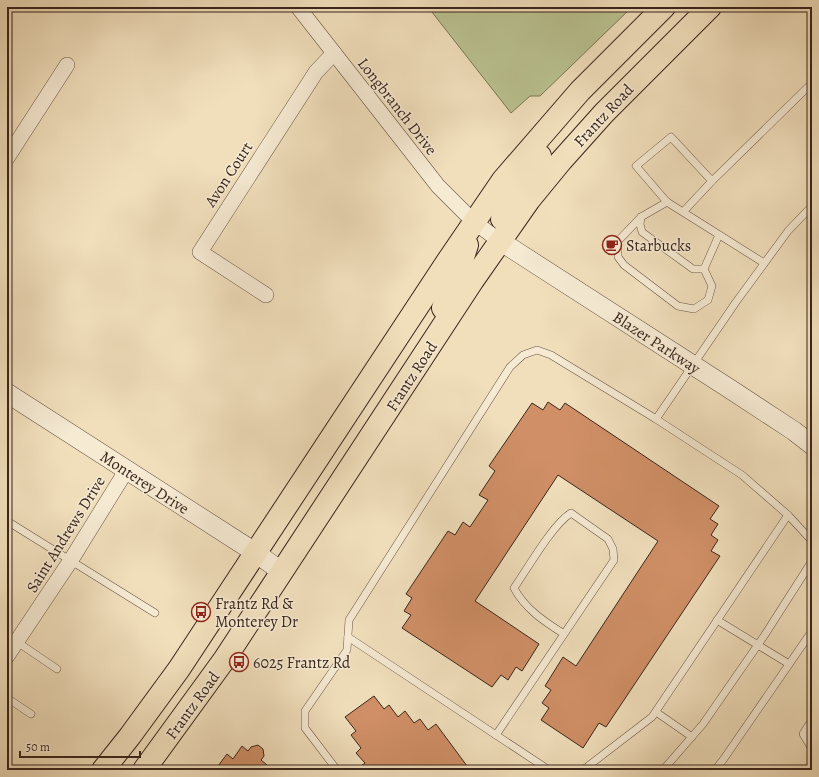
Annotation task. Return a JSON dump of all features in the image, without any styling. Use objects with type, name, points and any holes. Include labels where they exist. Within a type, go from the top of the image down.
[{"type":"main road","name":"Frantz Road","points":[[104,770],[118,760],[447,262],[503,180],[571,101],[664,7]]},
{"type":"main road","name":"Frantz Road","points":[[144,770],[205,688],[473,280],[529,200],[604,113],[710,7]]},
{"type":"main road","points":[[500,241],[502,217],[516,192],[552,138],[571,101]]},
{"type":"main road","points":[[426,352],[459,270],[474,222]]},
{"type":"street","name":"Longbranch Drive","points":[[298,7],[438,186],[474,222],[500,241]]},
{"type":"street","name":"Avon Court","points":[[266,295],[200,252],[316,72],[334,53]]},
{"type":"street","points":[[7,158],[67,65]]},
{"type":"street","name":"Blazer Parkway","points":[[500,241],[794,431],[812,445]]},
{"type":"street","name":"Monterey Drive","points":[[7,393],[126,471],[256,553],[282,572]]},
{"type":"street","name":"Saint Andrews Drive","points":[[7,656],[12,638],[71,560],[126,471]]},
{"type":"lane","points":[[684,212],[712,181],[812,83]]},
{"type":"lane","points":[[712,181],[671,137],[636,166],[667,202],[764,263]]},
{"type":"lane","points":[[667,202],[641,217],[618,241],[618,257],[624,265],[678,306],[694,309],[708,300],[712,286],[704,269],[719,235]]},
{"type":"lane","points":[[656,419],[764,263],[788,231],[812,206]]},
{"type":"lane","points":[[641,217],[640,224],[642,232],[693,269],[704,269]]},
{"type":"lane","points":[[337,770],[305,728],[305,711],[347,650],[349,620],[510,367],[523,355],[537,350],[551,355],[656,419],[742,475],[788,515],[812,541]]},
{"type":"lane","points":[[496,735],[614,560],[614,549],[608,539],[571,514],[564,518],[550,535],[514,588],[520,599],[541,620],[564,634]]},
{"type":"lane","points":[[583,770],[652,717],[788,515]]},
{"type":"lane","points":[[7,521],[155,613]]},
{"type":"lane","points":[[663,770],[703,724],[758,644],[812,561]]},
{"type":"lane","points":[[717,620],[790,664]]},
{"type":"lane","points":[[715,770],[812,631]]},
{"type":"lane","points":[[348,637],[549,770]]},
{"type":"lane","points":[[12,638],[57,669]]},
{"type":"lane","points":[[7,698],[31,714]]},
{"type":"lane","points":[[656,712],[692,737]]},
{"type":"lane","points":[[812,720],[803,734],[812,749]]},
{"type":"green space","points":[[428,7],[632,7],[540,96],[530,96],[511,113]]},
{"type":"building","points":[[548,402],[560,410],[565,403],[719,506],[710,519],[718,524],[711,535],[718,540],[711,551],[720,556],[606,727],[599,723],[583,748],[541,720],[549,708],[542,703],[551,690],[545,686],[563,657],[576,666],[658,541],[558,475],[475,601],[539,644],[522,671],[516,667],[508,680],[501,675],[492,687],[402,628],[411,615],[404,611],[412,598],[406,594],[448,531],[455,535],[463,522],[470,527],[488,500],[479,495],[495,471],[489,466],[532,403],[543,410]]},
{"type":"building","points":[[374,696],[384,709],[389,705],[398,717],[405,711],[414,723],[420,719],[428,730],[436,724],[470,770],[356,770],[365,763],[356,753],[361,748],[351,735],[356,731],[345,717]]},
{"type":"building","points":[[258,745],[263,749],[264,756],[261,760],[267,765],[262,770],[215,770],[227,754],[233,759],[242,746],[248,751],[251,747]]},
{"type":"place","name":"Starbucks","points":[[612,245]]},
{"type":"place","name":"Frantz Rd & Monterey Dr","points":[[201,612]]},
{"type":"place","name":"6025 Frantz Rd","points":[[239,662]]}]
